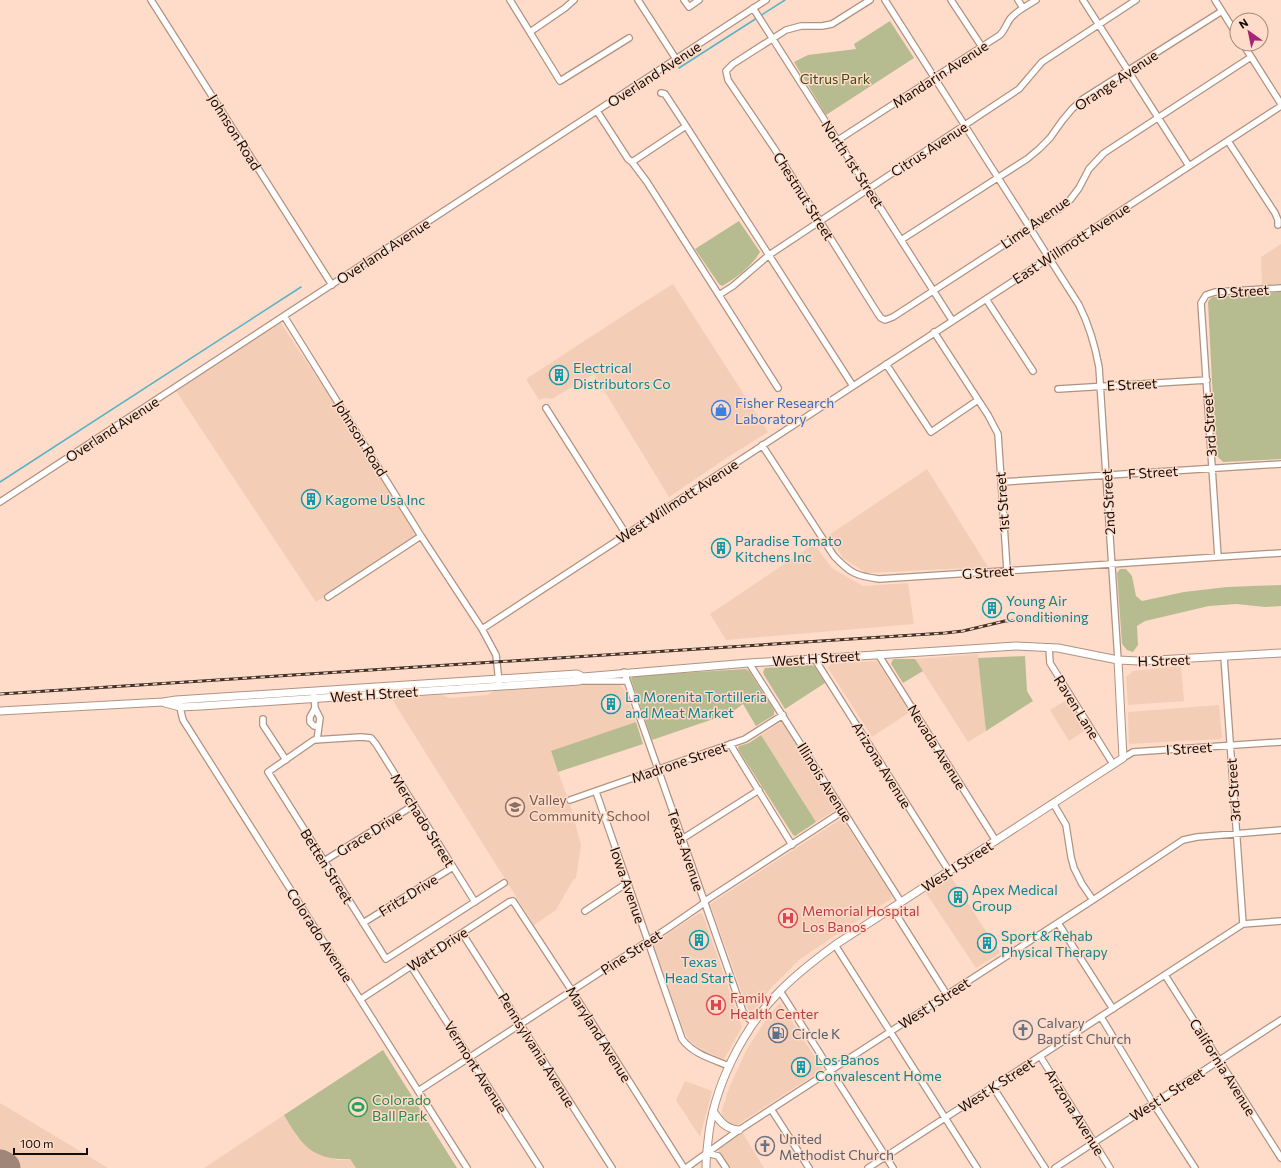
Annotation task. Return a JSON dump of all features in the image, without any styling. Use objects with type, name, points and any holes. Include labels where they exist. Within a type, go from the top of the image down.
[{"type":"street","name":"Johnson Road","points":[[151,0],[332,285]]},
{"type":"street","points":[[510,0],[560,81],[629,38]]},
{"type":"street","points":[[530,32],[574,0]]},
{"type":"street","points":[[638,0],[676,59]]},
{"type":"street","points":[[684,0],[689,7],[699,0]]},
{"type":"street","name":"Overland Avenue","points":[[0,502],[766,0]]},
{"type":"street","points":[[772,38],[786,30],[796,27],[832,24],[870,0]]},
{"type":"street","name":"2nd Street","points":[[885,0],[1079,305],[1088,323],[1096,350],[1100,386],[1123,758]]},
{"type":"street","points":[[951,0],[982,47]]},
{"type":"street","points":[[1018,0],[1023,8]]},
{"type":"street","name":"Mandarin Avenue","points":[[838,140],[1000,35],[1004,31],[1009,20],[1017,12],[1036,0]]},
{"type":"street","points":[[1083,0],[1189,166]]},
{"type":"street","name":"Citrus Avenue","points":[[719,295],[733,286],[769,255],[820,220],[1020,89],[1038,66],[1046,59],[1136,0]]},
{"type":"street","points":[[1215,0],[1229,22]]},
{"type":"street","name":"North 1st Street","points":[[753,8],[952,320]]},
{"type":"street","name":"Orange Avenue","points":[[901,240],[1027,159],[1050,138],[1072,109],[1083,99],[1222,11]]},
{"type":"street","name":"Chestnut Street","points":[[772,38],[733,64],[726,71],[728,80],[774,148],[878,314],[881,318],[886,320]]},
{"type":"street","points":[[1248,52],[1281,105]]},
{"type":"street","name":"Lime Avenue","points":[[886,320],[893,317],[1059,209],[1070,200],[1079,188],[1089,169],[1104,153],[1251,57]]},
{"type":"street","points":[[661,93],[665,94],[686,126],[853,386]]},
{"type":"street","name":"East Willmott Avenue","points":[[934,332],[1281,105]]},
{"type":"street","points":[[597,111],[628,159],[647,182],[778,388]]},
{"type":"street","points":[[632,162],[686,126]]},
{"type":"street","points":[[1228,141],[1275,213],[1278,220],[1278,226]]},
{"type":"street","name":"D Street","points":[[1206,295],[1215,292],[1281,288]]},
{"type":"street","name":"3rd Street","points":[[1206,295],[1201,304],[1218,557]]},
{"type":"street","points":[[986,299],[1033,371]]},
{"type":"street","name":"Johnson Road","points":[[284,316],[421,536],[482,629],[496,655],[499,682]]},
{"type":"street","points":[[886,364],[931,432],[978,400],[934,332]]},
{"type":"street","name":"West Willmott Avenue","points":[[482,629],[934,332]]},
{"type":"street","name":"E Street","points":[[1058,389],[1207,380]]},
{"type":"street","name":"1st Street","points":[[978,400],[998,434],[1007,570]]},
{"type":"street","points":[[546,408],[626,534]]},
{"type":"street","name":"G Street","points":[[762,445],[834,556],[854,573],[863,577],[879,578],[1281,553]]},
{"type":"street","name":"F Street","points":[[1001,482],[1281,464]]},
{"type":"street","points":[[328,597],[421,536]]},
{"type":"street","name":"H Street","points":[[1048,646],[1118,660],[1154,661],[1281,653]]},
{"type":"street","name":"West H Street","points":[[0,711],[110,704],[163,702],[180,703],[499,682],[581,679],[624,672],[814,658],[983,648],[1048,646]]},
{"type":"street","name":"Raven Lane","points":[[1048,646],[1050,663],[1113,764]]},
{"type":"street","name":"Nevada Avenue","points":[[878,654],[996,841]]},
{"type":"street","name":"3rd Street","points":[[1224,657],[1244,924]]},
{"type":"street","name":"Arizona Avenue","points":[[814,658],[949,871]]},
{"type":"street","name":"Illinois Avenue","points":[[749,663],[901,902]]},
{"type":"street","name":"Texas Avenue","points":[[624,672],[743,1012],[754,1023]]},
{"type":"street","points":[[581,679],[627,681]]},
{"type":"street","points":[[314,694],[315,708],[320,718],[316,726]]},
{"type":"street","name":"Colorado Avenue","points":[[180,703],[183,720],[467,1168]]},
{"type":"street","points":[[263,719],[263,725],[286,760],[317,738],[319,733],[316,726],[310,722],[315,708]]},
{"type":"street","name":"Madrone Street","points":[[570,800],[745,739],[783,715]]},
{"type":"street","name":"Merchado Street","points":[[317,738],[371,738],[475,902]]},
{"type":"street","name":"I Street","points":[[1123,758],[1133,752],[1281,742]]},
{"type":"street","points":[[730,744],[792,845]]},
{"type":"street","name":"West I Street","points":[[706,1168],[708,1140],[713,1111],[729,1066],[754,1023],[780,991],[811,963],[835,945],[1123,758]]},
{"type":"street","name":"Betten Street","points":[[286,760],[268,772],[386,959],[475,902]]},
{"type":"street","points":[[682,839],[759,790]]},
{"type":"street","name":"Iowa Avenue","points":[[596,792],[682,1038],[690,1049],[729,1066]]},
{"type":"street","points":[[1053,803],[1066,825],[1074,868],[1082,884],[1093,900]]},
{"type":"street","name":"Grace Drive","points":[[324,861],[414,805]]},
{"type":"street","name":"Pine Street","points":[[418,1090],[521,1025],[700,906],[708,899],[843,811]]},
{"type":"street","points":[[1236,833],[1281,830]]},
{"type":"street","name":"West J Street","points":[[685,1168],[739,1130],[1183,840],[1236,833]]},
{"type":"street","name":"Fritz Drive","points":[[363,923],[453,867]]},
{"type":"street","points":[[475,902],[504,883]]},
{"type":"street","points":[[585,911],[627,883]]},
{"type":"street","name":"Watt Drive","points":[[361,999],[509,902],[513,902]]},
{"type":"street","name":"Maryland Avenue","points":[[513,902],[516,904],[685,1168]]},
{"type":"street","points":[[892,908],[947,995]]},
{"type":"street","points":[[1244,924],[1281,921]]},
{"type":"street","points":[[1058,922],[1113,1009]]},
{"type":"street","name":"West K Street","points":[[868,1168],[1244,924]]},
{"type":"street","name":"Pennsylvania Avenue","points":[[462,933],[612,1168]]},
{"type":"street","points":[[835,945],[977,1168]]},
{"type":"street","name":"Vermont Avenue","points":[[411,966],[540,1168]]},
{"type":"street","name":"California Avenue","points":[[1165,975],[1281,1158]]},
{"type":"street","points":[[780,991],[893,1168]]},
{"type":"street","points":[[1101,1017],[1195,1168]]},
{"type":"street","name":"West L Street","points":[[1055,1168],[1219,1060],[1280,1022]]},
{"type":"street","name":"Arizona Avenue","points":[[1040,1056],[1110,1168]]},
{"type":"street","points":[[993,1087],[1045,1168]]},
{"type":"street","points":[[772,1109],[809,1168]]},
{"type":"street","points":[[713,1111],[726,1126],[739,1130]]},
{"type":"street","points":[[707,1153],[718,1156],[726,1168]]},
{"type":"shaded area","points":[[1281,244],[1281,284],[1262,285],[1261,257]]},
{"type":"shaded area","points":[[673,284],[768,432],[669,497],[594,374],[552,399],[545,398],[539,400],[526,379]]},
{"type":"shaded area","points":[[280,322],[387,482],[417,536],[316,602],[176,391]]},
{"type":"shaded area","points":[[927,469],[988,567],[866,573],[843,558],[829,535]]},
{"type":"shaded area","points":[[814,544],[832,568],[863,586],[908,583],[914,624],[726,640],[710,614]]},
{"type":"shaded area","points":[[978,654],[986,731],[968,742],[915,659]]},
{"type":"shaded area","points":[[876,661],[910,712],[872,737],[828,668],[831,664]]},
{"type":"shaded area","points":[[1181,666],[1184,701],[1128,705],[1126,677],[1133,671]]},
{"type":"shaded area","name":"Valley Community School","points":[[615,683],[624,689],[636,722],[551,752],[571,808],[581,845],[576,878],[573,880],[556,910],[534,925],[393,701],[393,698],[441,695],[450,698],[487,695],[495,691]]},
{"type":"shaded area","points":[[1070,698],[1089,728],[1069,741],[1050,710]]},
{"type":"shaded area","points":[[1219,705],[1222,737],[1220,739],[1129,744],[1128,712]]},
{"type":"shaded area","points":[[779,723],[783,723],[835,805],[834,811],[816,822],[761,735]]},
{"type":"shaded area","name":"Memorial Hospital Los Banos","points":[[841,819],[844,821],[892,896],[891,899],[799,960],[771,988],[755,1009],[752,1011],[748,1010],[710,904]]},
{"type":"shaded area","points":[[951,877],[1000,953],[976,968],[926,893]]},
{"type":"shaded area","points":[[701,913],[703,915],[742,1027],[725,1058],[723,1059],[697,1047],[688,1039],[654,947],[655,942]]},
{"type":"shaded area","points":[[780,1003],[822,1070],[737,1125],[729,1125],[724,1121],[721,1113],[729,1088],[746,1051],[769,1015]]},
{"type":"shaded area","points":[[685,1081],[712,1091],[700,1137],[676,1100]]},
{"type":"shaded area","points":[[0,1103],[108,1168],[0,1168]]},
{"type":"shaded area","points":[[284,1115],[297,1137],[337,1160],[350,1159],[356,1168],[204,1168]]},
{"type":"shaded area","points":[[742,1132],[764,1168],[729,1168],[718,1150],[719,1147]]},
{"type":"green space","name":"Citrus Park","points":[[890,21],[914,58],[826,115],[794,62],[808,55],[856,49],[854,44]]},
{"type":"green space","points":[[739,221],[760,252],[753,262],[743,271],[722,286],[719,284],[695,249]]},
{"type":"green space","points":[[1281,292],[1281,459],[1223,462],[1217,456],[1208,302],[1213,297]]},
{"type":"green space","points":[[1120,569],[1126,569],[1132,576],[1136,596],[1142,601],[1184,592],[1227,587],[1281,585],[1281,606],[1265,607],[1236,604],[1209,606],[1145,621],[1137,626],[1138,645],[1133,652],[1127,650],[1122,644],[1117,573]]},
{"type":"green space","points":[[1025,656],[1027,691],[1033,701],[986,731],[978,658]]},
{"type":"green space","points":[[894,659],[915,659],[923,671],[903,683],[891,664]]},
{"type":"green space","points":[[812,665],[815,667],[825,683],[785,709],[764,675],[763,672],[765,668]]},
{"type":"green space","points":[[746,669],[749,671],[774,710],[774,715],[756,726],[743,704],[731,713],[652,740],[631,679],[633,676]]},
{"type":"green space","points":[[636,722],[643,744],[558,772],[551,751]]},
{"type":"green space","points":[[761,735],[816,822],[795,836],[738,749],[739,746],[749,743]]},
{"type":"green space","name":"Colorado Ball Park","points":[[383,1050],[457,1168],[356,1168],[350,1159],[337,1159],[317,1154],[303,1143],[290,1126],[284,1115]]},
{"type":"waterway","points":[[760,16],[785,0]]},
{"type":"waterway","points":[[679,68],[757,18]]},
{"type":"waterway","points":[[0,482],[301,287]]},
{"type":"runway","points":[[0,1166],[4,1168]]},
{"type":"railway","points":[[0,694],[945,633],[963,631],[1005,621],[1082,616]]},
{"type":"place","name":"Electrical Distributors Co","points":[[559,375]]},
{"type":"place","name":"Fisher Research Laboratory","points":[[721,410]]},
{"type":"place","name":"Kagome Usa Inc","points":[[311,499]]},
{"type":"place","name":"Paradise Tomato Kitchens Inc","points":[[721,548]]},
{"type":"place","name":"Young Air Conditioning","points":[[992,608]]},
{"type":"place","name":"La Morenita Tortilleria and Meat Market","points":[[611,704]]},
{"type":"place","name":"Valley Community School","points":[[515,807]]},
{"type":"place","name":"Apex Medical Group","points":[[958,897]]},
{"type":"place","name":"Memorial Hospital Los Banos","points":[[788,918]]},
{"type":"place","name":"Texas Head Start","points":[[699,940]]},
{"type":"place","name":"Sport & Rehab Physical Therapy","points":[[987,943]]},
{"type":"place","name":"Family Health Center","points":[[716,1005]]},
{"type":"place","name":"Calvary Baptist Church","points":[[1023,1030]]},
{"type":"place","name":"Circle K","points":[[778,1033]]},
{"type":"place","name":"Los Banos Convalescent Home","points":[[801,1067]]},
{"type":"place","name":"Colorado Ball Park","points":[[358,1107]]},
{"type":"place","name":"United Methodist Church","points":[[765,1146]]}]
